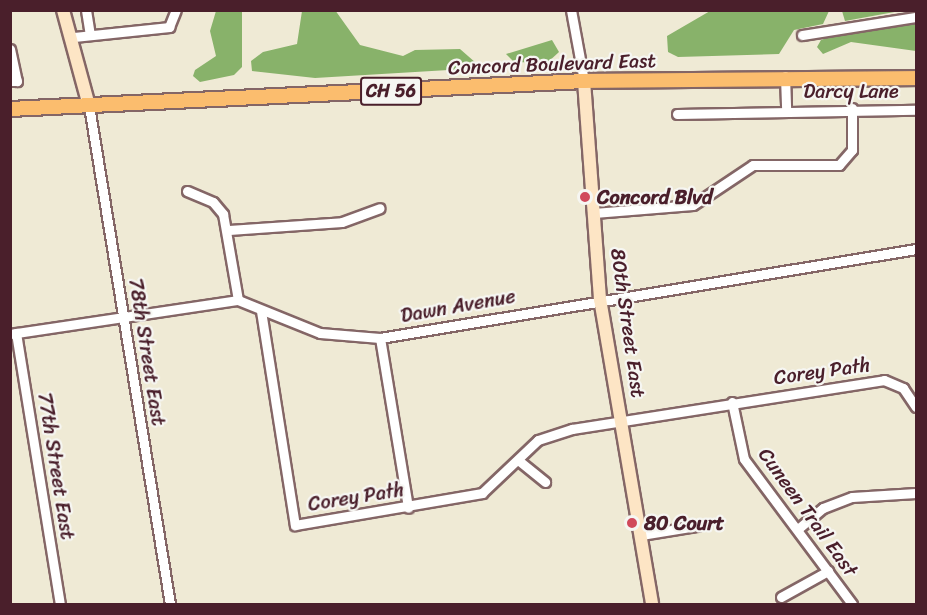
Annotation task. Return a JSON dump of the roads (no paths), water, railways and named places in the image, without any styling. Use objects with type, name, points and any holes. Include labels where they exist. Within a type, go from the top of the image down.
[{"type":"main road","name":"Concord Boulevard East","points":[[10,109],[584,81],[784,76],[916,78]]},
{"type":"street","points":[[63,10],[74,37],[89,106]]},
{"type":"street","points":[[86,10],[90,34]]},
{"type":"street","points":[[74,37],[169,27],[176,10]]},
{"type":"street","name":"80th Street East","points":[[571,10],[584,81],[600,299],[652,604]]},
{"type":"street","points":[[802,35],[916,17]]},
{"type":"street","points":[[10,50],[14,81]]},
{"type":"street","name":"Darcy Lane","points":[[784,76],[786,109]]},
{"type":"street","name":"78th Street East","points":[[89,106],[170,604]]},
{"type":"street","points":[[594,213],[693,206],[753,165],[839,165],[852,150],[852,108]]},
{"type":"street","name":"Darcy Lane","points":[[677,114],[786,109],[916,110]]},
{"type":"street","points":[[13,333],[123,315],[238,300],[229,230],[213,202],[188,191]]},
{"type":"street","points":[[229,230],[342,222],[380,208]]},
{"type":"street","name":"Dawn Avenue","points":[[238,300],[320,333],[380,338],[600,299],[916,249]]},
{"type":"street","name":"Corey Path","points":[[261,311],[295,525],[482,493],[552,433],[732,402],[884,381],[903,388],[916,407]]},
{"type":"street","name":"77th Street East","points":[[13,333],[60,604]]},
{"type":"street","points":[[380,338],[408,507]]},
{"type":"street","name":"Cuneen Trail East","points":[[732,402],[744,459],[799,528],[852,604]]},
{"type":"street","points":[[518,460],[545,482]]},
{"type":"street","points":[[799,528],[823,508],[852,497],[916,494]]},
{"type":"street","points":[[640,535],[696,526]]},
{"type":"street","points":[[781,597],[828,571]]},
{"type":"place","name":"Concord Blvd","points":[[585,197]]},
{"type":"place","name":"80 Court","points":[[632,523]]}]
